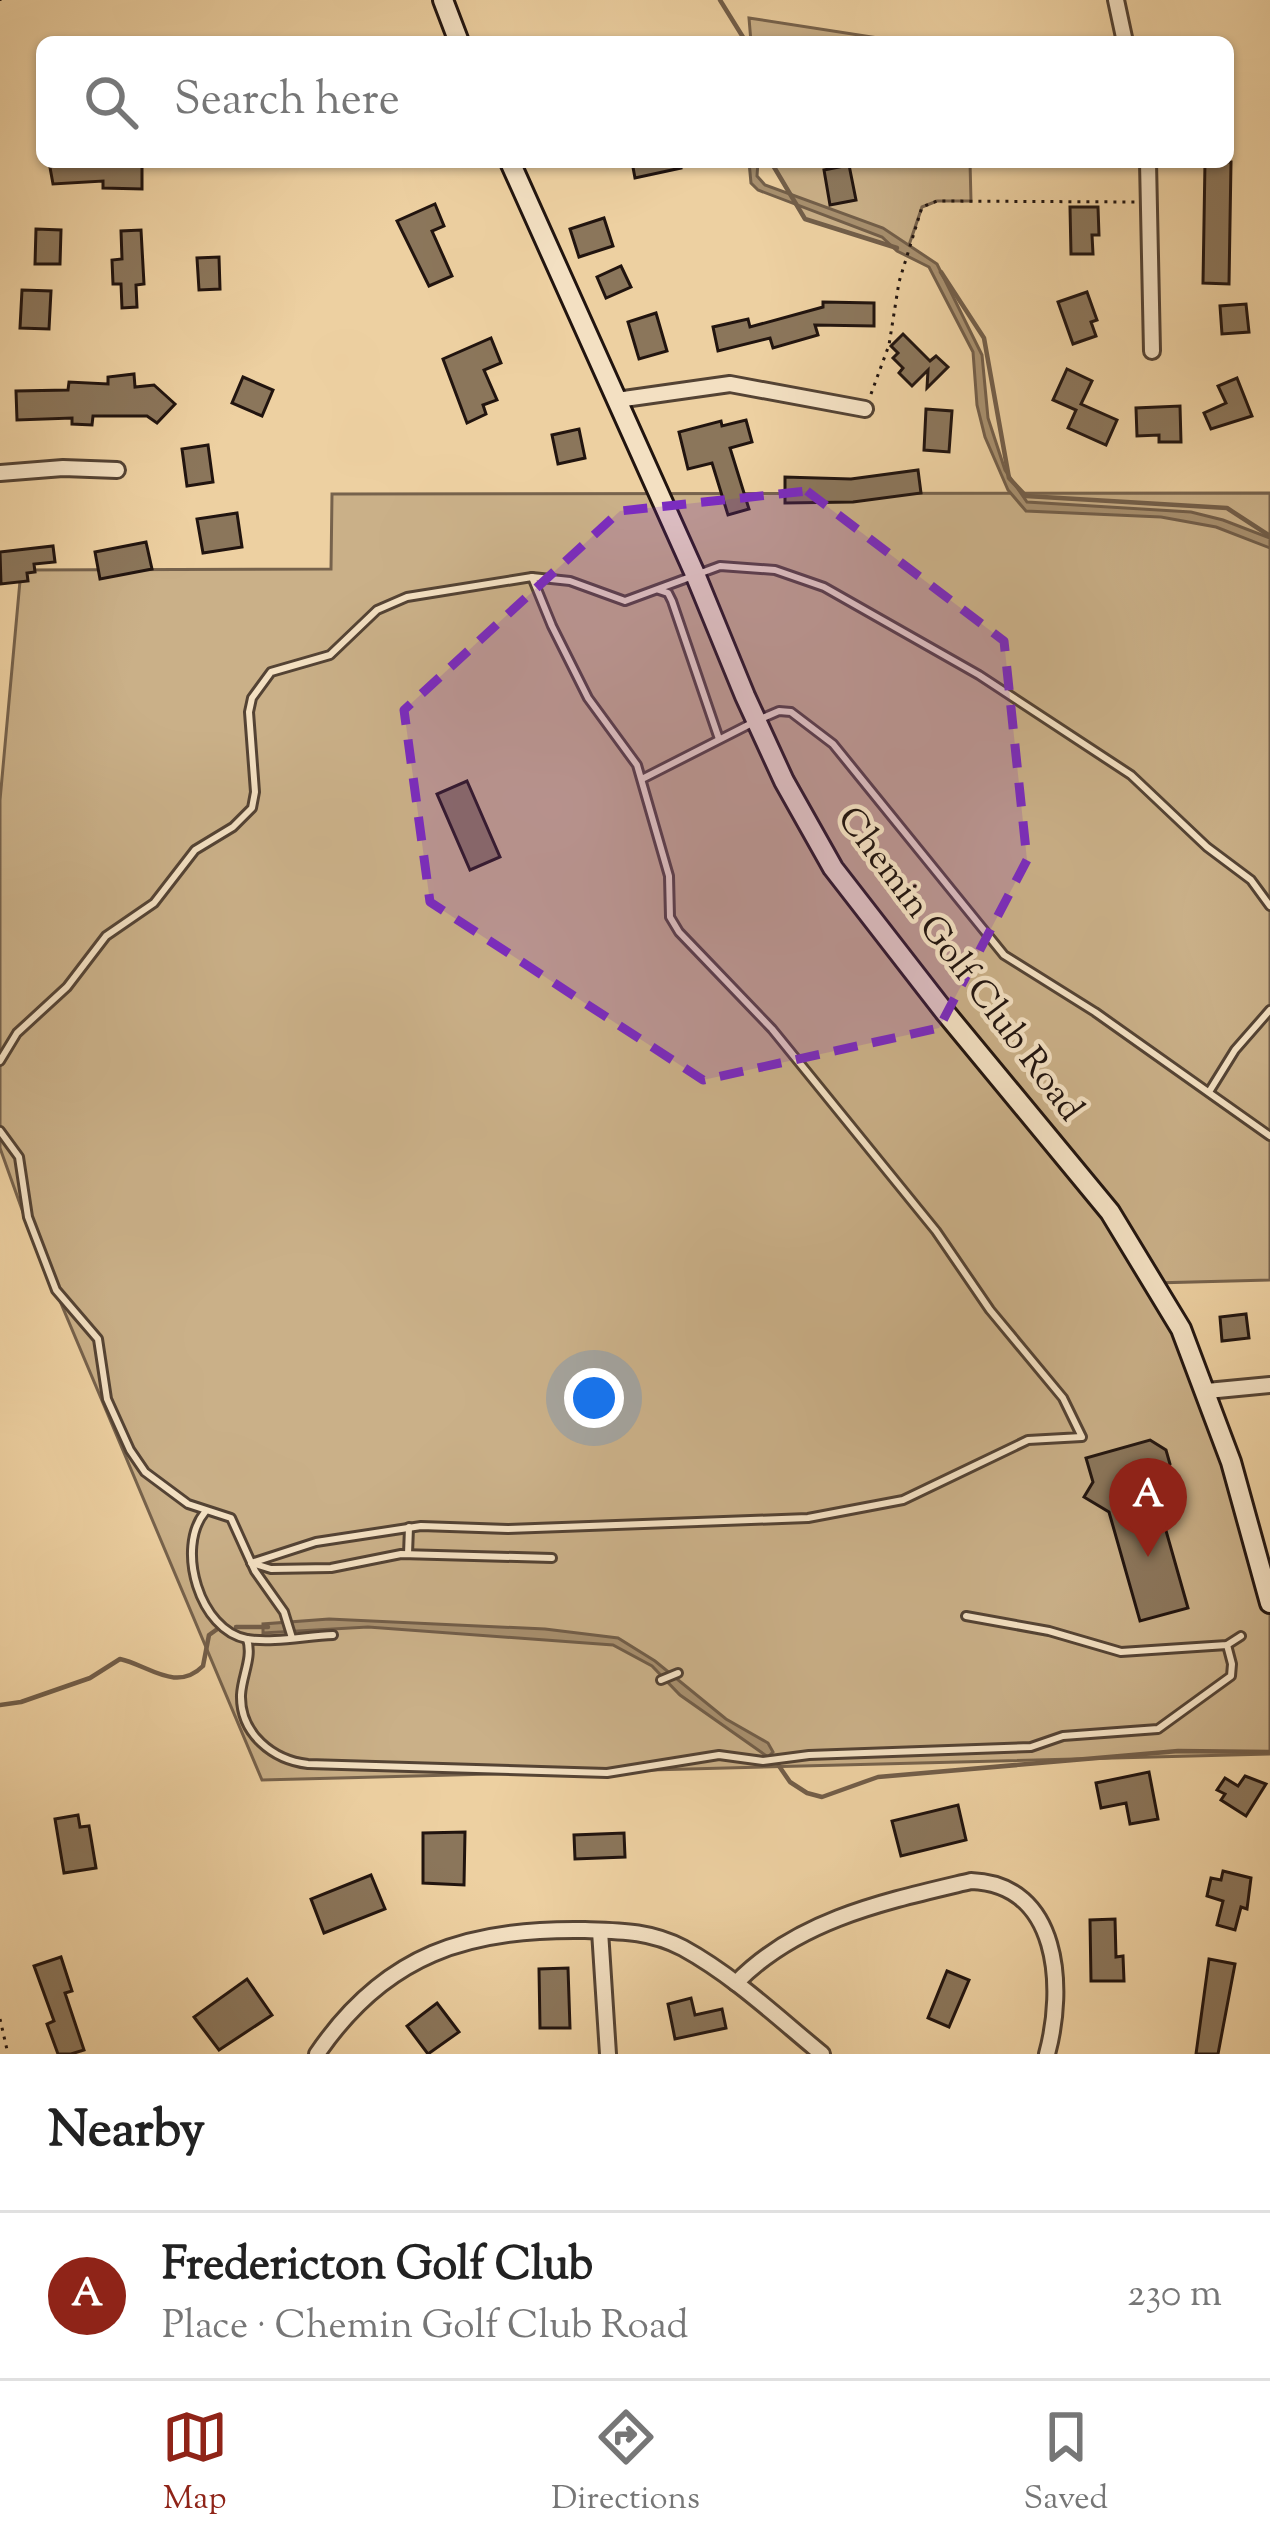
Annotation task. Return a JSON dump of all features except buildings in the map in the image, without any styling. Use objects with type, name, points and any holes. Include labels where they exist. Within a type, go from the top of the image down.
[{"type":"street","points":[[443,0],[457,36]]},
{"type":"street","points":[[1116,0],[1124,36]]},
{"type":"street","name":"Chemin Golf Club Road","points":[[513,168],[784,781],[833,868],[1110,1212],[1181,1329],[1207,1390],[1270,1601]]},
{"type":"street","points":[[1148,168],[1152,351]]},
{"type":"street","points":[[617,400],[730,384],[865,409]]},
{"type":"street","points":[[0,473],[117,470]]},
{"type":"street","points":[[1207,1390],[1270,1384]]},
{"type":"street","points":[[736,1983],[758,1960],[824,1922],[951,1886],[993,1881],[1013,1889],[1029,1904],[1050,1946],[1057,2003],[1047,2054]]},
{"type":"street","points":[[317,2054],[339,2022],[392,1973],[452,1944],[497,1934],[628,1929],[681,1947],[736,1983],[821,2054]]},
{"type":"street","points":[[600,1931],[608,2054]]},
{"type":"lane","points":[[0,1061],[17,1033],[67,987],[106,936],[154,903],[195,850],[233,827],[252,808],[255,792],[248,712],[271,672],[330,655],[364,621],[393,602],[532,577],[570,581],[617,600],[633,600],[720,566],[775,570],[824,587],[902,629],[1131,775],[1207,847],[1240,870],[1270,905]]},
{"type":"lane","points":[[251,1563],[316,1542],[409,1528],[824,1516],[903,1500],[1028,1440],[1082,1437],[1064,1399],[990,1310],[936,1231],[772,1029],[679,932],[670,917],[669,876],[637,765],[588,698],[532,577]]},
{"type":"lane","points":[[659,590],[672,601],[719,739]]},
{"type":"lane","points":[[640,780],[785,711],[822,733],[1004,955],[1270,1136]]},
{"type":"lane","points":[[1209,1092],[1235,1050],[1270,1010]]},
{"type":"lane","points":[[0,1131],[19,1156],[28,1217],[56,1290],[98,1339],[107,1399],[130,1450],[145,1472],[205,1512],[231,1518],[292,1636]]},
{"type":"lane","points":[[205,1512],[191,1534],[197,1589],[225,1626],[247,1639],[333,1636]]},
{"type":"lane","points":[[408,1555],[409,1528]]},
{"type":"lane","points":[[251,1563],[272,1569],[332,1568],[408,1555],[552,1558]]},
{"type":"lane","points":[[966,1616],[1049,1630],[1120,1652],[1227,1645],[1241,1636]]},
{"type":"lane","points":[[247,1639],[244,1714],[263,1745],[281,1758],[308,1764],[608,1774],[707,1756],[763,1761],[1031,1747],[1073,1735],[1148,1732],[1175,1720],[1231,1676],[1227,1645]]},
{"type":"lane","points":[[662,1680],[678,1672]]},
{"type":"path","points":[[865,409],[894,327],[906,257],[922,207],[937,201],[1149,202]]},
{"type":"path","points":[[0,2019],[8,2054]]},
{"type":"highlighted area","points":[[807,491],[1004,641],[1027,860],[939,1028],[703,1080],[430,902],[404,710],[620,511]]},
{"type":"shaded area","points":[[749,18],[865,36],[750,36]]},
{"type":"shaded area","points":[[750,168],[758,168],[757,176],[765,185],[883,228],[937,264],[982,355],[988,418],[1005,470],[1027,502],[1191,512],[1270,538],[1270,548],[1216,527],[1161,517],[1026,511],[1008,490],[985,437],[973,352],[929,267],[897,251],[882,237],[758,190],[751,183]]},
{"type":"shaded area","points":[[775,168],[970,168],[971,201],[937,201],[922,207],[907,251],[805,219]]},
{"type":"shaded area","points":[[1270,493],[1270,1280],[1155,1283],[1181,1329],[1270,1603],[1270,1754],[262,1780],[25,1218],[0,1148],[0,800],[21,570],[331,569],[332,494]]},
{"type":"shaded area","points":[[329,1619],[545,1629],[618,1638],[655,1661],[726,1719],[768,1743],[773,1752],[768,1757],[680,1695],[652,1666],[613,1645],[368,1627],[263,1633],[263,1624]]},
{"type":"waterway","points":[[720,0],[742,36]]},
{"type":"waterway","points":[[775,168],[805,219],[897,248]]},
{"type":"waterway","points":[[941,272],[984,338],[1009,478],[1026,496],[1227,508],[1270,536]]},
{"type":"waterway","points":[[236,1627],[268,1627]]},
{"type":"waterway","points":[[0,1705],[90,1678],[120,1659],[162,1675],[193,1674],[203,1666],[209,1635],[216,1630]]},
{"type":"waterway","points":[[779,1766],[790,1782],[822,1797],[878,1777],[1178,1751],[1270,1752]]},
{"type":"place","name":"Fredericton Golf Club","points":[[1148,1557]]}]
